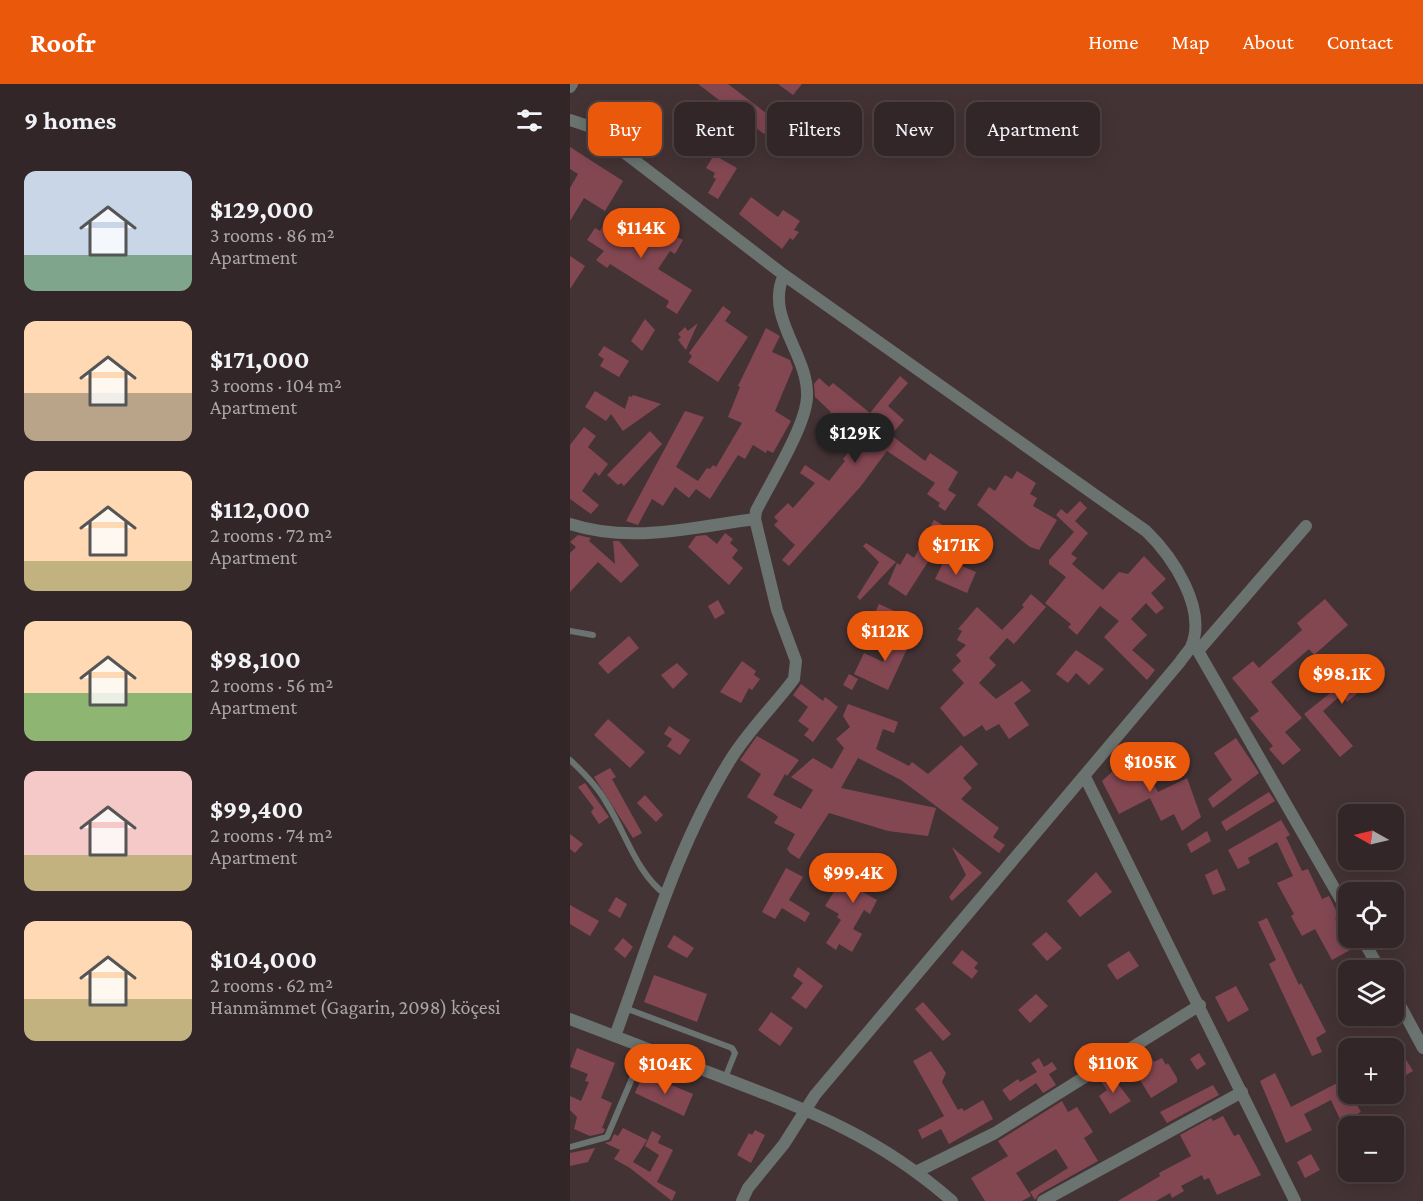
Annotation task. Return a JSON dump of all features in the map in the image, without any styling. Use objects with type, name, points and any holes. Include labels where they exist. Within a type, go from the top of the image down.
[{"type":"street","points":[[570,120],[591,127],[784,275],[1146,531],[1170,557],[1188,594],[1193,613],[1194,632],[1191,647],[806,1110],[784,1144],[748,1188],[742,1201]]},
{"type":"street","points":[[615,1036],[667,896],[700,816],[730,760],[794,679],[796,670],[796,661],[777,610],[756,519],[756,511],[807,406],[803,365],[779,310],[778,290],[784,275]]},
{"type":"street","points":[[570,524],[604,533],[665,534],[756,519]]},
{"type":"street","points":[[1306,526],[1198,651],[1338,895]]},
{"type":"street","points":[[1085,777],[1200,1005],[1295,1201]]},
{"type":"street","points":[[918,1171],[995,1133],[1200,1005]]},
{"type":"street","points":[[1404,1013],[1423,1048]]},
{"type":"street","points":[[570,1019],[806,1110],[858,1134],[918,1171],[952,1201]]},
{"type":"street","points":[[1043,1201],[1242,1092]]},
{"type":"lane","points":[[570,631],[593,635]]},
{"type":"lane","points":[[570,760],[586,775],[606,801],[645,874],[654,886],[667,896]]},
{"type":"lane","points":[[625,1008],[732,1048],[735,1053],[725,1079]]},
{"type":"lane","points":[[570,1147],[607,1137],[645,1048]]},
{"type":"building","points":[[698,84],[728,84],[752,102],[722,102]]},
{"type":"building","points":[[778,84],[802,84],[793,95]]},
{"type":"building","points":[[755,105],[767,114],[767,130],[764,134],[755,127]]},
{"type":"building","points":[[570,147],[623,181],[605,211],[584,198],[570,221],[570,188],[578,174],[570,169]]},
{"type":"building","points":[[713,156],[716,156],[737,168],[718,199],[708,193],[716,179],[713,177],[715,173],[706,168]]},
{"type":"building","points":[[751,197],[778,217],[783,210],[800,221],[794,230],[799,232],[793,240],[790,238],[782,249],[739,214]]},
{"type":"building","points":[[609,216],[641,236],[646,229],[667,241],[671,234],[683,240],[675,254],[670,251],[658,269],[692,290],[677,314],[666,307],[669,301],[610,264],[607,268],[596,260],[604,251],[587,240],[595,228],[600,231]]},
{"type":"building","points":[[570,256],[585,266],[570,289]]},
{"type":"building","points":[[723,306],[731,312],[725,321],[748,337],[718,382],[688,362],[692,356],[689,353]]},
{"type":"building","points":[[645,319],[655,330],[642,351],[631,341]]},
{"type":"building","points":[[698,323],[686,350],[678,340],[681,337],[678,334],[685,327],[688,331]]},
{"type":"building","points":[[766,328],[780,336],[772,352],[790,360],[793,368],[775,411],[791,421],[773,453],[767,450],[766,453],[753,445],[745,459],[738,455],[710,499],[696,489],[689,498],[675,487],[663,506],[652,499],[638,525],[626,521],[685,411],[704,417],[676,467],[698,481],[707,468],[710,469],[713,465],[716,467],[742,423],[728,417],[740,387],[738,386]]},
{"type":"building","points":[[604,346],[629,361],[619,377],[600,366],[604,359],[598,355]]},
{"type":"building","points":[[900,376],[908,383],[888,406],[904,420],[891,435],[925,461],[930,453],[958,472],[948,490],[956,495],[945,511],[938,506],[940,503],[927,494],[935,483],[887,451],[861,486],[789,566],[782,560],[795,545],[774,525],[778,521],[774,517],[788,503],[793,508],[815,483],[800,473],[805,465],[829,481],[845,461],[843,459],[850,450],[820,427],[831,412],[815,397],[814,384],[819,378],[829,387],[833,383],[870,413]]},
{"type":"building","points":[[595,391],[625,409],[629,396],[633,395],[661,404],[623,431],[611,414],[606,421],[585,407]]},
{"type":"building","points":[[584,427],[596,436],[588,447],[608,464],[599,476],[595,472],[582,491],[599,505],[591,514],[570,499],[570,445]]},
{"type":"building","points":[[650,431],[662,444],[624,486],[621,483],[618,485],[607,475]]},
{"type":"building","points":[[1017,471],[1036,483],[1030,494],[1037,498],[1033,506],[1057,520],[1039,550],[1030,547],[977,505],[989,487],[995,491],[1005,475],[1012,479]]},
{"type":"building","points":[[1080,501],[1087,508],[1075,521],[1088,533],[1071,554],[1077,558],[1072,564],[1103,590],[1119,572],[1128,574],[1144,556],[1166,579],[1151,593],[1164,608],[1156,614],[1146,603],[1131,619],[1147,635],[1132,650],[1155,670],[1147,680],[1104,637],[1119,621],[1100,606],[1077,635],[1068,627],[1071,624],[1045,603],[1066,577],[1049,564],[1049,560],[1074,532],[1056,515],[1061,509],[1067,514]]},
{"type":"building","points":[[934,520],[959,534],[954,543],[944,537],[906,596],[888,584],[897,563],[900,565],[907,553],[914,558]]},
{"type":"building","points":[[725,533],[733,539],[730,543],[738,550],[732,558],[743,568],[729,585],[688,547],[696,536],[706,535],[717,544]]},
{"type":"building","points":[[578,535],[591,538],[589,541],[615,564],[613,541],[619,541],[639,565],[621,583],[598,562],[570,592],[570,553],[576,547],[570,542]]},
{"type":"building","points":[[866,543],[896,562],[860,600],[857,597],[879,562],[863,546]]},
{"type":"building","points":[[945,559],[976,572],[967,593],[935,579]]},
{"type":"building","points":[[1031,594],[1046,607],[1014,644],[1007,638],[989,658],[996,665],[979,683],[996,699],[1022,681],[1031,691],[1014,703],[1029,725],[1009,739],[999,724],[986,731],[982,725],[964,737],[940,708],[964,683],[952,670],[961,661],[956,655],[966,645],[957,640],[962,631],[958,629],[977,607],[1002,630],[1024,607],[1022,605]]},
{"type":"building","points":[[1325,599],[1348,625],[1314,655],[1309,649],[1271,682],[1302,718],[1285,732],[1301,750],[1283,765],[1269,749],[1273,746],[1250,718],[1259,711],[1232,678],[1253,661],[1259,668],[1302,630],[1297,623]]},
{"type":"building","points":[[718,600],[725,613],[715,619],[708,606]]},
{"type":"building","points":[[879,604],[901,614],[893,633],[870,623]]},
{"type":"building","points":[[898,629],[913,636],[888,690],[854,674],[864,653],[883,662]]},
{"type":"building","points":[[629,636],[639,648],[608,674],[598,663]]},
{"type":"building","points":[[1076,650],[1104,669],[1089,685],[1076,673],[1068,683],[1056,674]]},
{"type":"building","points":[[1375,657],[1386,669],[1347,702],[1341,695],[1323,711],[1353,746],[1340,757],[1304,714]]},
{"type":"building","points":[[742,661],[756,671],[754,675],[760,679],[752,690],[749,688],[741,703],[720,692]]},
{"type":"building","points":[[677,663],[688,674],[673,689],[661,675]]},
{"type":"building","points":[[849,674],[858,679],[852,690],[843,685]]},
{"type":"building","points":[[801,684],[823,701],[825,697],[838,707],[813,742],[804,735],[809,729],[798,721],[808,707],[793,695]]},
{"type":"building","points":[[848,704],[898,722],[894,733],[883,729],[876,749],[909,766],[912,762],[928,774],[961,745],[978,764],[963,778],[972,788],[961,799],[999,828],[993,837],[1005,845],[999,853],[901,780],[858,758],[841,788],[936,808],[928,836],[888,831],[829,813],[799,859],[790,853],[787,849],[795,834],[774,823],[778,817],[775,814],[747,797],[761,774],[740,760],[757,736],[799,760],[787,776],[785,774],[773,795],[801,809],[813,790],[791,777],[813,758],[832,769],[844,748],[836,739],[850,727],[843,716]]},
{"type":"building","points":[[608,719],[645,752],[630,768],[594,735]]},
{"type":"building","points":[[669,726],[690,740],[680,755],[667,746],[672,739],[664,734]]},
{"type":"building","points":[[1236,738],[1259,773],[1213,808],[1208,799],[1232,780],[1214,753]]},
{"type":"building","points":[[1135,751],[1158,792],[1187,778],[1201,817],[1182,831],[1174,814],[1161,821],[1150,798],[1119,814],[1102,781]]},
{"type":"building","points":[[610,768],[616,777],[612,779],[642,833],[633,838],[594,777]]},
{"type":"building","points":[[585,783],[609,817],[599,824],[591,812],[594,808],[578,787]]},
{"type":"building","points":[[1269,792],[1275,801],[1226,831],[1221,822]]},
{"type":"building","points":[[645,795],[663,815],[656,822],[637,803]]},
{"type":"building","points":[[1281,820],[1290,835],[1286,837],[1302,871],[1308,869],[1322,899],[1329,896],[1338,914],[1335,918],[1338,923],[1338,948],[1352,949],[1332,960],[1315,929],[1302,936],[1291,916],[1294,914],[1277,883],[1293,876],[1277,842],[1248,858],[1250,863],[1238,869],[1228,850]]},
{"type":"building","points":[[1207,831],[1211,841],[1191,853],[1187,844]]},
{"type":"building","points":[[570,834],[583,844],[575,853],[570,849]]},
{"type":"building","points":[[952,847],[982,873],[952,901],[949,897],[966,875]]},
{"type":"building","points":[[868,853],[883,864],[861,891],[877,900],[870,914],[864,910],[853,929],[862,934],[852,952],[839,944],[836,950],[826,943],[841,920],[837,917],[839,914],[825,906],[835,890],[839,892]]},
{"type":"building","points":[[786,868],[803,877],[789,900],[810,913],[805,922],[782,908],[775,919],[762,912]]},
{"type":"building","points":[[1217,869],[1226,890],[1213,895],[1205,875]]},
{"type":"building","points":[[1096,872],[1112,892],[1080,917],[1067,901]]},
{"type":"building","points":[[616,897],[627,904],[620,918],[608,911]]},
{"type":"building","points":[[570,905],[599,921],[590,936],[570,924]]},
{"type":"building","points":[[1267,918],[1299,985],[1301,983],[1326,1032],[1316,1038],[1322,1052],[1312,1056],[1269,964],[1276,960],[1258,922]]},
{"type":"building","points":[[1046,932],[1062,948],[1047,961],[1032,944]]},
{"type":"building","points":[[674,935],[694,948],[687,958],[667,947]]},
{"type":"building","points":[[623,938],[633,947],[625,958],[614,949]]},
{"type":"building","points":[[962,950],[978,963],[974,968],[978,971],[972,979],[952,963]]},
{"type":"building","points":[[1129,951],[1139,966],[1117,980],[1107,965]]},
{"type":"building","points":[[798,967],[823,986],[806,1009],[791,998],[803,983],[793,976]]},
{"type":"building","points":[[654,975],[707,994],[697,1022],[644,1002]]},
{"type":"building","points":[[1236,986],[1249,1010],[1228,1022],[1215,997]]},
{"type":"building","points":[[1036,994],[1048,1006],[1030,1023],[1018,1010]]},
{"type":"building","points":[[923,1002],[951,1034],[943,1041],[915,1009]]},
{"type":"building","points":[[771,1012],[793,1028],[780,1046],[758,1030]]},
{"type":"building","points":[[577,1048],[615,1063],[601,1098],[612,1103],[602,1128],[605,1129],[603,1133],[590,1136],[574,1129],[577,1117],[570,1110],[570,1096],[581,1101],[589,1082],[585,1081],[588,1074],[570,1067]]},
{"type":"building","points":[[1146,1049],[1154,1062],[1162,1058],[1166,1065],[1168,1063],[1177,1078],[1177,1082],[1151,1098],[1128,1060]]},
{"type":"building","points":[[931,1051],[946,1073],[942,1082],[958,1110],[962,1108],[964,1111],[983,1100],[993,1119],[949,1144],[941,1129],[922,1139],[918,1130],[944,1116],[913,1061]]},
{"type":"building","points":[[1199,1053],[1206,1064],[1197,1070],[1190,1059]]},
{"type":"building","points":[[1404,1056],[1413,1071],[1404,1076]]},
{"type":"building","points":[[1039,1058],[1044,1067],[1052,1062],[1057,1069],[1049,1074],[1056,1085],[1043,1093],[1036,1083],[1010,1101],[1002,1090],[1018,1079],[1020,1082],[1037,1072],[1031,1063]]},
{"type":"building","points":[[1109,1072],[1131,1101],[1110,1114],[1099,1096],[1107,1090],[1099,1078]]},
{"type":"building","points":[[1275,1073],[1291,1107],[1338,1083],[1338,1104],[1356,1104],[1361,1112],[1353,1116],[1338,1116],[1331,1100],[1304,1114],[1312,1130],[1286,1143],[1260,1081]]},
{"type":"building","points":[[652,1077],[693,1094],[684,1116],[635,1093],[641,1079],[650,1083]]},
{"type":"building","points":[[1213,1085],[1219,1095],[1167,1123],[1160,1112]]},
{"type":"building","points":[[1062,1101],[1068,1112],[1077,1107],[1093,1132],[1084,1138],[1098,1161],[1039,1194],[1035,1200],[1030,1192],[1068,1168],[1056,1149],[1016,1173],[1031,1196],[1022,1201],[985,1201],[971,1178],[1008,1156],[998,1141]]},
{"type":"building","points":[[1223,1116],[1234,1136],[1239,1134],[1261,1175],[1217,1195],[1209,1178],[1204,1180],[1202,1175],[1181,1186],[1184,1191],[1172,1198],[1170,1193],[1156,1201],[1118,1201],[1160,1176],[1159,1173],[1191,1156],[1180,1135],[1211,1118],[1213,1121]]},
{"type":"building","points":[[623,1128],[647,1140],[633,1162],[650,1172],[659,1155],[645,1146],[652,1131],[661,1136],[658,1143],[673,1150],[657,1182],[676,1192],[672,1201],[630,1168],[614,1159],[620,1150],[605,1143],[611,1141],[614,1134],[618,1136]]},
{"type":"building","points":[[755,1130],[765,1135],[751,1163],[737,1155],[749,1133],[752,1135]]},
{"type":"building","points":[[595,1148],[588,1162],[570,1166],[570,1153]]},
{"type":"building","points":[[1311,1154],[1320,1170],[1305,1178],[1297,1162]]}]
